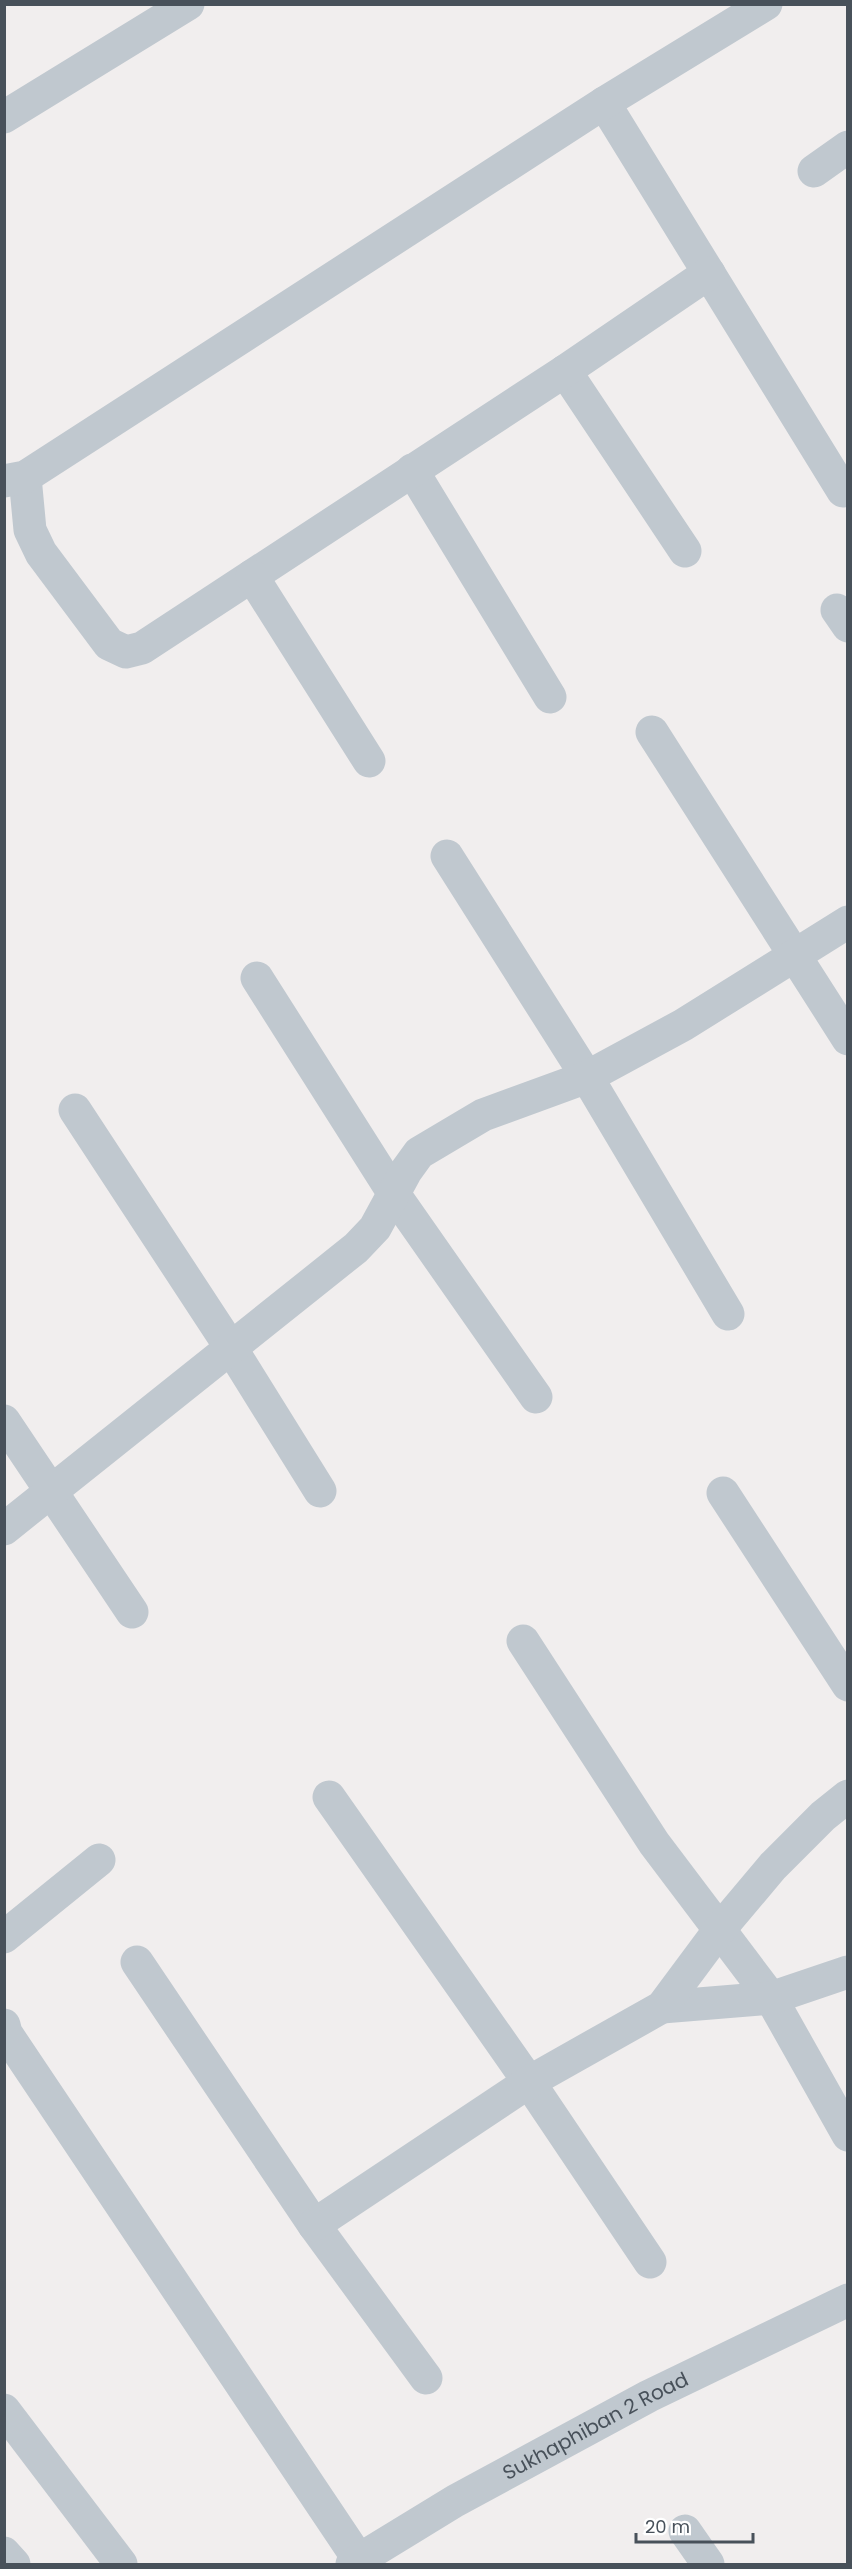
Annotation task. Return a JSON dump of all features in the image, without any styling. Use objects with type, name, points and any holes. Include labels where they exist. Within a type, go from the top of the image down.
[{"type":"street","points":[[4,117],[188,4]]},
{"type":"street","points":[[709,273],[142,648],[126,652],[109,644],[41,553],[30,530],[15,479],[604,103],[766,4]]},
{"type":"street","points":[[604,103],[843,492]]},
{"type":"street","points":[[814,171],[848,147]]},
{"type":"street","points":[[565,370],[685,550]]},
{"type":"street","points":[[412,470],[550,697]]},
{"type":"street","points":[[252,576],[369,761]]},
{"type":"street","points":[[652,732],[848,1039]]},
{"type":"street","points":[[447,856],[587,1077],[728,1314]]},
{"type":"street","points":[[4,1529],[52,1493],[356,1248],[375,1228],[406,1171],[419,1153],[483,1115],[587,1077],[683,1025],[797,956],[848,922]]},
{"type":"street","points":[[257,978],[394,1194],[537,1397]]},
{"type":"street","points":[[75,1110],[231,1348],[320,1491]]},
{"type":"street","points":[[4,1421],[132,1612]]},
{"type":"street","points":[[723,1493],[848,1685]]},
{"type":"street","points":[[523,1641],[654,1843],[771,1998],[848,2135]]},
{"type":"street","points":[[663,2007],[720,1929],[773,1866],[823,1816],[848,1796]]},
{"type":"street","points":[[329,1797],[529,2082],[650,2262]]},
{"type":"street","points":[[4,1937],[99,1860]]},
{"type":"street","points":[[137,1962],[314,2225],[426,2378]]},
{"type":"street","points":[[314,2225],[529,2082],[663,2007],[771,1998],[848,1972]]},
{"type":"street","points":[[4,2025],[6,2033],[369,2559]]},
{"type":"street","name":"Sukhaphiban 2 Road","points":[[369,2559],[455,2501],[649,2396],[848,2300]]},
{"type":"street","points":[[4,2410],[121,2565]]},
{"type":"street","points":[[685,2531],[708,2565]]},
{"type":"street","points":[[4,2553],[14,2565]]}]
